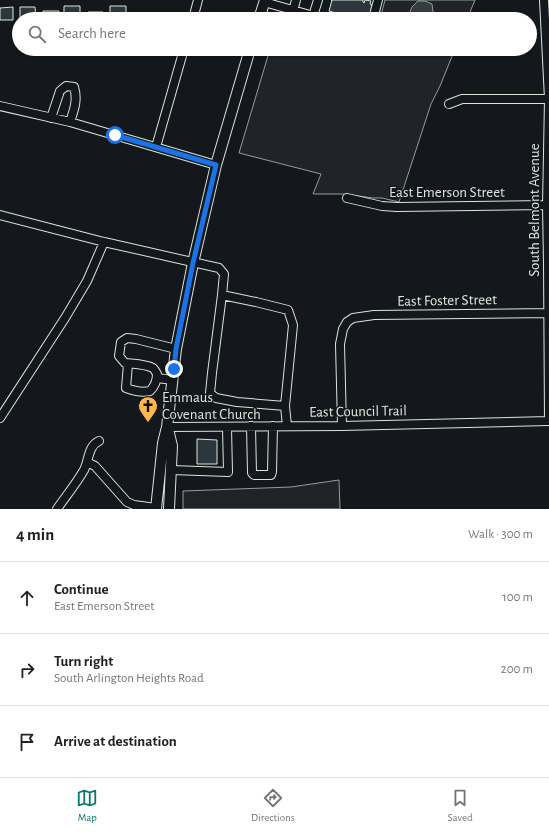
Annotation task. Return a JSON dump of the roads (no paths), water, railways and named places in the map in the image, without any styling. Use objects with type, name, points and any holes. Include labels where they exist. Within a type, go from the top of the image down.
[{"type":"main road","points":[[261,12],[264,1]]},
{"type":"main road","points":[[156,509],[163,443],[168,427],[176,349],[193,263],[216,165],[248,56]]},
{"type":"main road","points":[[168,427],[172,446],[169,509]]},
{"type":"street","points":[[195,12],[198,0]]},
{"type":"street","points":[[293,10],[296,0]]},
{"type":"street","points":[[314,12],[318,0]]},
{"type":"street","points":[[375,12],[378,0]]},
{"type":"street","name":"South Belmont Avenue","points":[[544,0],[549,99],[547,205],[549,263],[549,421]]},
{"type":"street","points":[[264,1],[300,12]]},
{"type":"street","points":[[156,147],[182,56]]},
{"type":"street","points":[[51,118],[60,91],[66,86],[74,87],[76,101],[70,122]]},
{"type":"street","points":[[450,104],[462,99],[549,99]]},
{"type":"street","points":[[0,106],[70,122],[216,165]]},
{"type":"street","name":"East Emerson Street","points":[[347,198],[382,206],[397,207],[547,205]]},
{"type":"street","points":[[0,215],[104,242],[219,268],[224,274],[210,393],[216,398],[237,402],[285,406]]},
{"type":"street","points":[[0,418],[65,318],[87,281],[104,242]]},
{"type":"street","points":[[222,295],[288,310],[293,325],[285,406],[287,426]]},
{"type":"street","name":"East Foster Street","points":[[342,426],[340,344],[343,329],[347,322],[354,318],[374,315],[549,313]]},
{"type":"street","points":[[128,364],[126,388],[133,391],[150,391],[154,387],[157,374],[154,369],[125,363],[119,356],[121,342],[127,338],[136,338],[176,349]]},
{"type":"street","points":[[157,378],[173,380]]},
{"type":"street","name":"East Council Trail","points":[[168,427],[342,426],[549,421]]},
{"type":"street","points":[[251,426],[252,473],[254,475],[271,475],[273,426]]},
{"type":"street","points":[[171,470],[228,472],[227,427]]},
{"type":"street","points":[[57,509],[83,471],[94,443],[99,441]]},
{"type":"street","points":[[87,462],[95,466],[127,502],[156,509]]},
{"type":"place","name":"Emmaus Covenant Church","points":[[148,423]]}]
